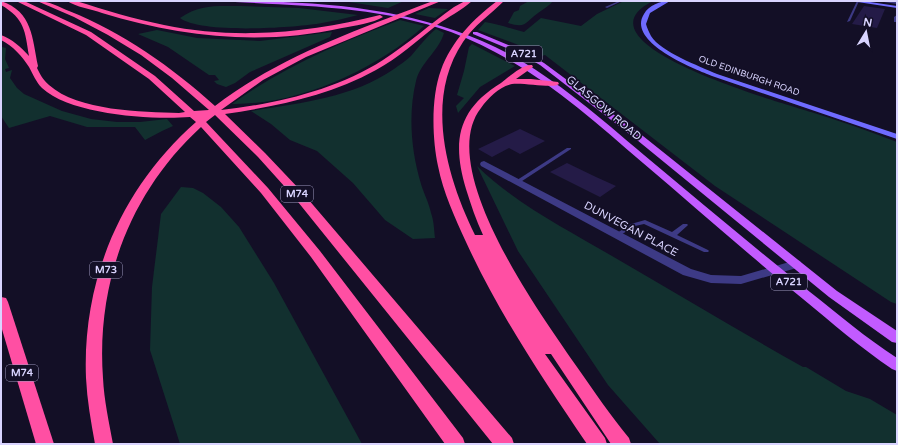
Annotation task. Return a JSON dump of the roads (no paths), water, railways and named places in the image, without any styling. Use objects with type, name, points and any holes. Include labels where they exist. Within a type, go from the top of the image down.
[{"type":"highway","name":"M74","points":[[19,1],[54,15],[108,46],[143,71],[180,102],[216,138],[266,192],[340,288],[421,400],[456,444]]},
{"type":"highway","name":"M74","points":[[40,1],[100,28],[149,57],[186,85],[233,128],[288,183],[505,444]]},
{"type":"highway","points":[[70,1],[146,24],[179,30],[219,35],[260,35],[340,27],[373,19],[425,1]]},
{"type":"highway","name":"M73","points":[[104,444],[96,402],[94,367],[97,316],[103,283],[111,251],[134,204],[155,171],[169,154],[202,120],[230,98],[259,79],[302,56],[438,1]]},
{"type":"highway","points":[[1,37],[20,49],[42,83],[59,96],[84,105],[101,109],[138,113],[184,114],[222,112],[270,104],[313,94],[351,80],[384,63],[450,12],[469,1]]},
{"type":"highway","points":[[501,1],[474,23],[457,45],[445,71],[439,101],[441,157],[455,204],[480,260],[502,301],[531,347],[598,444]]},
{"type":"highway","points":[[1,3],[14,10],[26,24],[29,30],[31,52],[36,72]]},
{"type":"highway","points":[[530,67],[486,96],[479,104],[466,128],[464,158],[468,179],[481,216],[518,290],[618,439]]},
{"type":"highway","points":[[506,82],[529,81],[555,84]]},
{"type":"highway","points":[[439,122],[458,192],[465,211],[489,258],[528,322],[618,439]]},
{"type":"highway","name":"M74","points":[[1,302],[45,444]]},
{"type":"main road","name":"GLASGOW ROAD","points":[[234,1],[340,8],[405,19],[445,29],[479,41],[530,67],[555,84],[594,116],[775,271],[840,323],[897,364]]},
{"type":"main road","name":"GLASGOW ROAD","points":[[306,1],[404,13],[451,24],[494,40],[523,53],[542,64],[640,138],[833,294],[897,338]]},
{"type":"main road","name":"OLD EDINBURGH ROAD","points":[[668,1],[658,5],[646,13],[643,26],[653,42],[677,58],[727,80],[897,138]]},
{"type":"main road","points":[[856,1],[897,7]]},
{"type":"main road","points":[[494,40],[535,64],[530,67]]},
{"type":"street","points":[[886,1],[897,2]]},
{"type":"street","name":"DUNVEGAN PLACE","points":[[484,164],[687,272],[712,279],[741,280],[796,264]]},
{"type":"lane","points":[[606,7],[621,1]]},
{"type":"lane","points":[[848,21],[856,1]]},
{"type":"lane","points":[[517,182],[569,150]]},
{"type":"lane","points":[[617,235],[633,225],[645,222],[706,251]]},
{"type":"lane","points":[[672,235],[685,224]]}]
